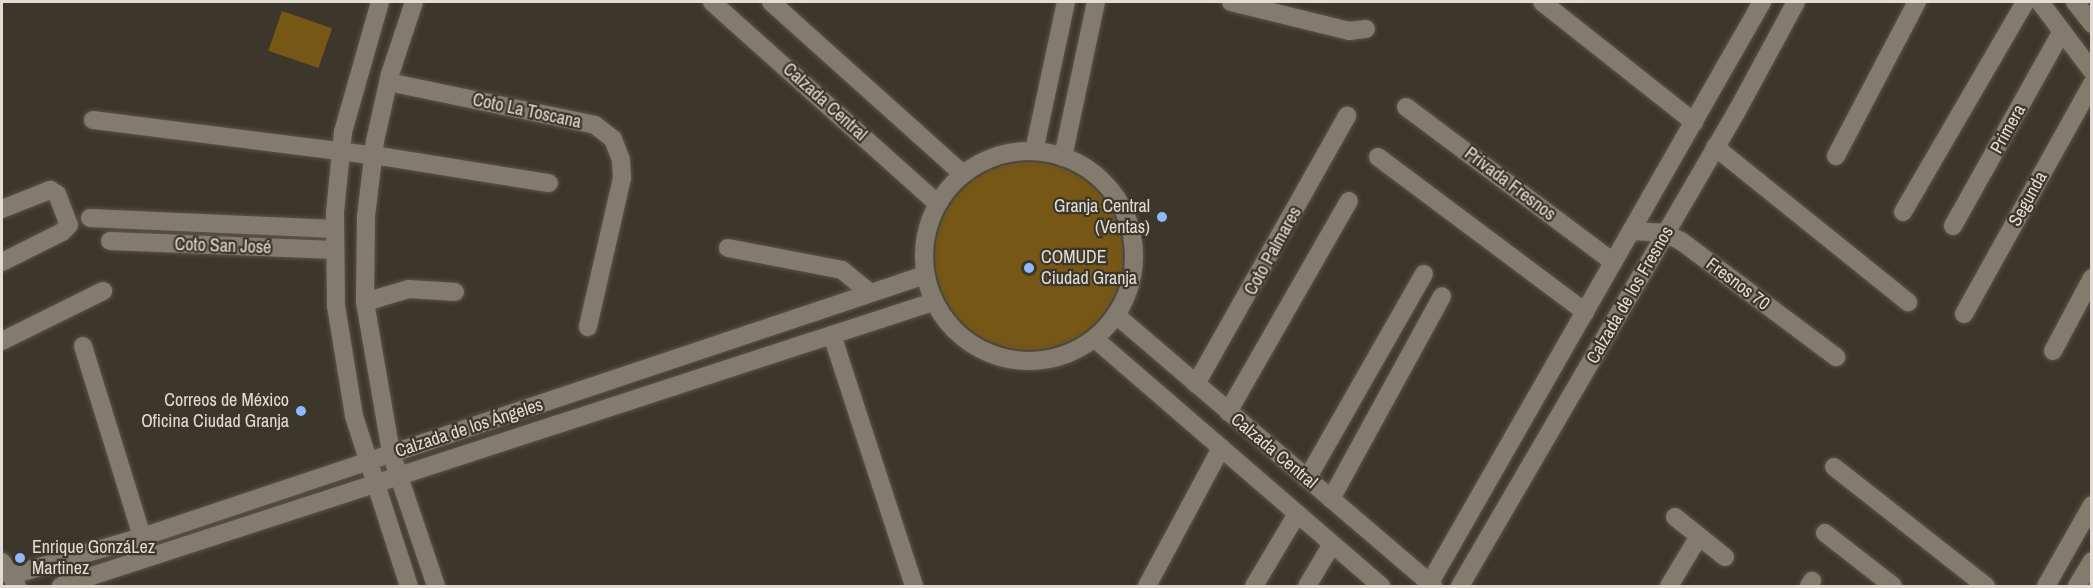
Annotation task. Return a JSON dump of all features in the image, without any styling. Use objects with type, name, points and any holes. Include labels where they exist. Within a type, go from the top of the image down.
[{"type":"street","points":[[380,2],[360,65],[341,151],[335,229],[336,306],[354,416],[409,586]]},
{"type":"street","name":"Calzada Central","points":[[712,2],[938,203]]},
{"type":"street","points":[[771,2],[963,174]]},
{"type":"street","points":[[1034,151],[1066,2]]},
{"type":"street","points":[[1063,157],[1096,2]]},
{"type":"street","points":[[1231,2],[1255,4],[1349,31],[1366,29]]},
{"type":"street","points":[[1542,2],[1694,122]]},
{"type":"street","name":"Calzada de los Fresnos","points":[[1430,585],[1762,2]]},
{"type":"street","name":"Calzada de los Fresnos","points":[[1460,586],[1715,147],[1796,2]]},
{"type":"street","points":[[1836,156],[1917,2]]},
{"type":"street","points":[[1903,212],[2025,2]]},
{"type":"street","points":[[2040,2],[2091,71]]},
{"type":"street","points":[[2075,2],[2091,24]]},
{"type":"street","points":[[407,4],[373,155],[366,216],[365,302],[391,453],[436,586]]},
{"type":"street","name":"Primera","points":[[1953,226],[2062,31]]},
{"type":"street","name":"Coto La Toscana","points":[[388,82],[595,125],[612,139],[621,160],[622,178],[588,327]]},
{"type":"street","name":"Segunda","points":[[1964,314],[2091,84]]},
{"type":"street","name":"Privada Fresnos","points":[[1406,107],[1613,262]]},
{"type":"street","name":"Coto Palmares","points":[[1196,384],[1347,116]]},
{"type":"street","points":[[93,120],[373,155],[549,183]]},
{"type":"street","points":[[1715,147],[1908,302]]},
{"type":"street","points":[[1034,151],[1063,157],[1100,179],[1114,195],[1128,224],[1133,255],[1132,276],[1116,315],[1095,339],[1072,353],[1046,361],[1018,362],[992,356],[968,343],[948,324],[933,302],[925,275],[925,238],[938,203],[963,174],[996,156],[1034,151]]},
{"type":"street","points":[[1378,157],[1585,312]]},
{"type":"street","points":[[2,209],[50,190],[57,194],[69,225],[62,232],[2,262]]},
{"type":"street","points":[[1228,412],[1349,201]]},
{"type":"street","points":[[90,218],[335,229]]},
{"type":"street","name":"Fresnos 70","points":[[1631,231],[1665,233],[1681,241],[1836,357]]},
{"type":"street","name":"Coto San José","points":[[110,241],[335,250]]},
{"type":"street","points":[[728,248],[842,270],[870,293]]},
{"type":"street","points":[[1307,479],[1424,274]]},
{"type":"street","name":"Calzada de los Ángeles","points":[[10,574],[142,537],[925,275]]},
{"type":"street","points":[[2053,351],[2091,278]]},
{"type":"street","points":[[365,302],[409,289],[454,292]]},
{"type":"street","points":[[2,341],[103,291]]},
{"type":"street","points":[[1331,499],[1442,296]]},
{"type":"street","name":"Calzada de los Ángeles","points":[[61,586],[400,479],[933,302]]},
{"type":"street","name":"Calzada Central","points":[[1116,315],[1430,585]]},
{"type":"street","points":[[832,335],[914,586]]},
{"type":"street","name":"Calzada Central","points":[[1095,339],[1381,586]]},
{"type":"street","points":[[83,346],[142,537]]},
{"type":"street","points":[[1147,586],[1221,448]]},
{"type":"street","points":[[1834,467],[1986,586]]},
{"type":"street","points":[[2054,583],[2091,505]]},
{"type":"street","points":[[1254,586],[1297,514]]},
{"type":"street","points":[[1675,518],[1725,557]]},
{"type":"street","points":[[1825,533],[1893,586]]},
{"type":"street","points":[[1669,586],[1699,536]]},
{"type":"street","points":[[1307,586],[1332,544]]},
{"type":"street","points":[[2077,586],[2091,561]]},
{"type":"building","points":[[282,11],[332,28],[318,68],[268,51]]},
{"type":"building","name":"COMUDE Ciudad Granja","points":[[1029,162],[1056,166],[1073,173],[1095,190],[1112,212],[1119,229],[1123,256],[1119,283],[1112,300],[1095,322],[1073,339],[1056,346],[1029,350],[1002,346],[985,339],[963,322],[946,300],[939,283],[935,256],[939,229],[946,212],[963,190],[985,173],[1002,166]]},
{"type":"place","name":"Granja Central (Ventas)","points":[[1162,217]]},
{"type":"place","name":"COMUDE Ciudad Granja","points":[[1029,268]]},
{"type":"place","name":"Correos de México Oficina Ciudad Granja","points":[[301,411]]},
{"type":"place","name":"Enrique GonzáLez Martinez","points":[[20,558]]}]
